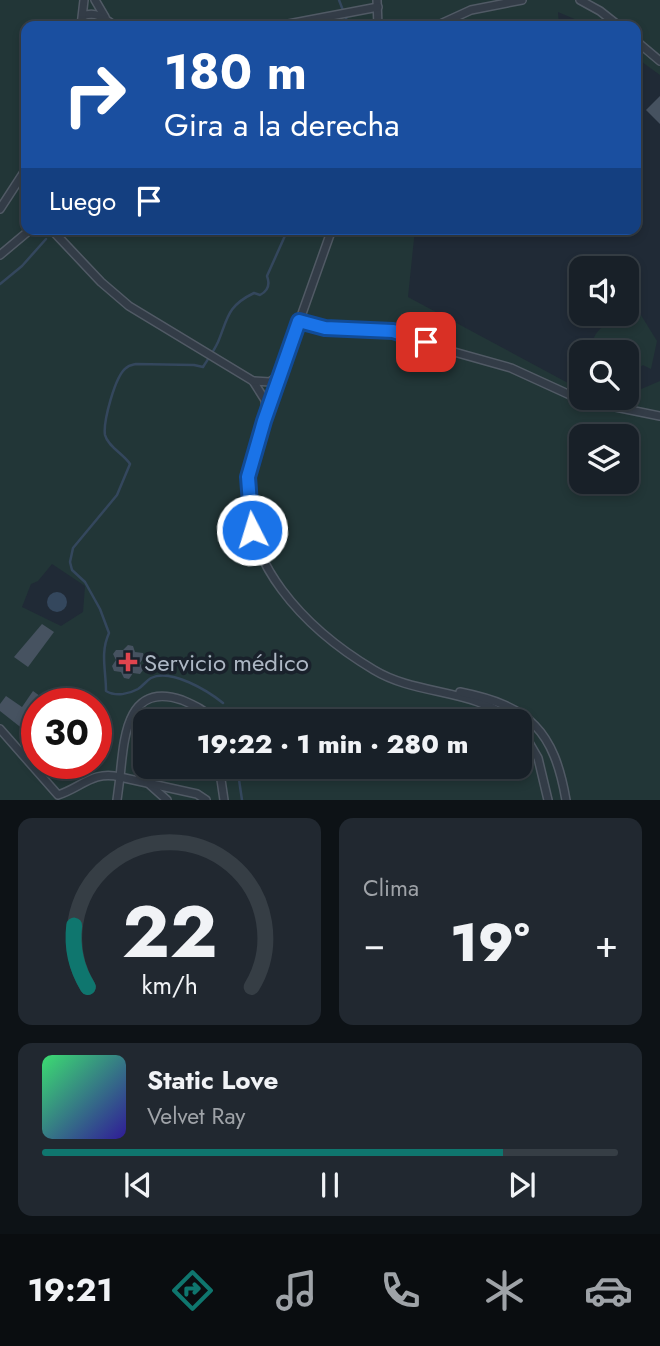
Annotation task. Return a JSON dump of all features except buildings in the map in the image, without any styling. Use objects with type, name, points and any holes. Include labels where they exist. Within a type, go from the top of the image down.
[{"type":"street","points":[[82,21],[84,0]]},
{"type":"street","points":[[95,0],[107,20]]},
{"type":"street","points":[[447,21],[471,10],[522,0]]},
{"type":"street","points":[[580,0],[613,21]]},
{"type":"street","points":[[303,21],[356,11],[378,3],[378,21]]},
{"type":"street","points":[[83,16],[90,13],[107,20]]},
{"type":"street","points":[[641,45],[660,61]]},
{"type":"street","points":[[0,209],[21,177]]},
{"type":"street","points":[[0,254],[24,235]]},
{"type":"street","points":[[57,235],[118,298],[137,312],[268,392],[274,390]]},
{"type":"street","points":[[330,235],[274,390],[248,477],[252,530],[266,568],[274,581],[314,625],[353,656],[391,679],[479,702],[492,709]]},
{"type":"street","points":[[299,321],[325,328],[405,334],[447,350],[511,368],[581,400],[660,416]]},
{"type":"street","points":[[255,383],[273,381],[281,371]]},
{"type":"street","points":[[255,383],[265,400],[267,413]]},
{"type":"street","points":[[432,689],[459,692],[495,701],[530,721],[554,752],[566,800]]},
{"type":"street","points":[[136,709],[149,699],[173,697],[201,709]]},
{"type":"street","points":[[117,800],[124,737],[128,720],[133,714]]},
{"type":"street","points":[[0,729],[56,798],[69,792],[77,784],[109,774],[197,794],[206,800]]},
{"type":"street","points":[[532,748],[538,758],[548,800]]},
{"type":"street","points":[[538,758],[541,748],[554,752]]},
{"type":"street","points":[[221,779],[224,800]]},
{"type":"street","points":[[149,784],[167,800]]},
{"type":"green space","points":[[0,0],[660,0],[660,75],[641,61],[641,21],[579,21],[558,12],[559,21],[21,21],[21,235],[414,235],[408,297],[569,384],[569,410],[639,410],[639,390],[660,381],[660,800],[0,800]],"holes":[[[52,564],[85,586],[83,612],[61,626],[22,607],[31,584],[38,581]]]},
{"type":"green space","points":[[639,312],[657,341],[651,369],[643,365],[639,368],[639,340],[593,340],[605,326],[639,326]]},
{"type":"water","points":[[57,592],[64,595],[67,602],[64,609],[57,612],[50,609],[47,602],[50,595]]},
{"type":"waterway","points":[[339,0],[347,21]]},
{"type":"waterway","points":[[223,703],[199,687],[169,676],[151,678],[138,689],[127,693],[114,694],[106,691],[104,655],[109,633],[100,609],[85,582],[72,570],[70,562],[73,548],[117,495],[130,464],[109,443],[105,435],[111,400],[122,373],[128,366],[136,364],[203,367],[233,308],[245,298],[254,293],[260,295],[267,289],[267,276],[285,235]]},
{"type":"waterway","points":[[0,284],[22,266],[46,239]]},
{"type":"waterway","points":[[239,779],[242,800]]},
{"type":"place","name":"Servicio médico","points":[[128,662]]},
{"type":"route","points":[[252,530],[248,477],[255,448],[299,321],[325,328],[393,331],[426,342]]}]
